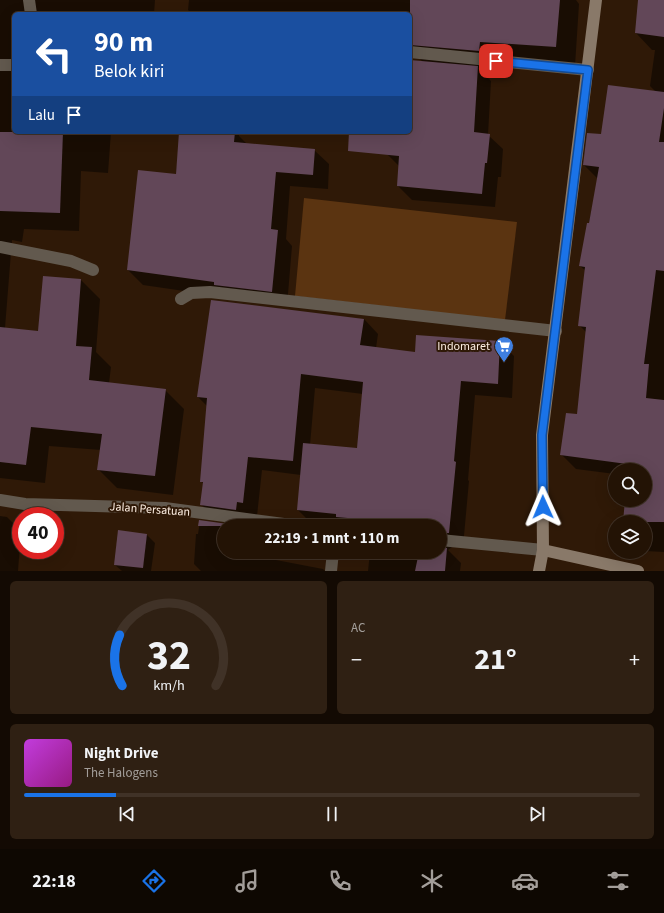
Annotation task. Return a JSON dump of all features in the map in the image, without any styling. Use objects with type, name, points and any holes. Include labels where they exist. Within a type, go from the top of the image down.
[{"type":"street","points":[[29,0],[31,12]]},
{"type":"street","points":[[540,571],[543,550],[542,435],[596,0]]},
{"type":"street","points":[[412,52],[588,70]]},
{"type":"street","points":[[0,65],[12,65]]},
{"type":"street","points":[[0,247],[71,261],[93,270]]},
{"type":"street","points":[[181,299],[191,294],[210,292],[556,331]]},
{"type":"street","name":"Jalan Persatuan","points":[[0,500],[25,504],[165,508],[247,519]]},
{"type":"street","points":[[447,541],[543,550],[638,571]]},
{"type":"street","points":[[331,571],[332,559]]},
{"type":"shaded area","points":[[304,198],[517,222],[505,320],[295,296]]},
{"type":"building","points":[[410,0],[560,0],[556,47],[480,42],[479,51],[412,45],[412,12],[410,12]]},
{"type":"building","points":[[638,0],[664,0],[664,37],[635,33]]},
{"type":"building","points":[[412,60],[478,66],[474,132],[490,134],[482,194],[397,186],[399,156],[348,151],[349,134],[412,134]]},
{"type":"building","points":[[608,85],[664,92],[664,108],[659,142],[664,142],[664,271],[656,270],[644,364],[649,364],[646,398],[664,400],[664,522],[652,522],[652,515],[624,515],[624,507],[652,507],[652,463],[620,463],[560,455],[566,413],[577,414],[586,327],[578,326],[585,267],[579,266],[587,223],[589,223],[599,167],[583,165],[587,133],[601,134]]},
{"type":"building","points":[[0,132],[12,132],[12,134],[63,134],[60,213],[0,211]]},
{"type":"building","points":[[179,134],[235,134],[234,142],[315,149],[313,175],[276,172],[271,229],[278,230],[272,292],[214,285],[214,282],[127,270],[138,170],[176,174]]},
{"type":"building","points":[[43,276],[81,279],[76,346],[92,347],[89,380],[166,389],[155,476],[97,470],[102,434],[31,427],[26,465],[0,462],[0,327],[38,331]]},
{"type":"building","points":[[211,300],[364,319],[360,345],[415,352],[416,335],[500,341],[498,384],[461,381],[454,461],[456,462],[449,533],[447,533],[447,519],[359,519],[336,517],[336,514],[297,510],[303,443],[357,448],[363,382],[301,374],[293,461],[248,457],[243,503],[237,502],[236,510],[200,505],[203,482],[200,482],[207,398],[197,397]]},
{"type":"building","points":[[199,520],[217,522],[217,526],[198,526]]},
{"type":"building","points":[[118,530],[147,534],[143,568],[114,565]]},
{"type":"building","points":[[418,559],[446,559],[445,571],[415,571]]},
{"type":"place","name":"Indomaret","points":[[504,363]]},
{"type":"route","points":[[496,61],[588,70],[542,435],[543,507]]}]
